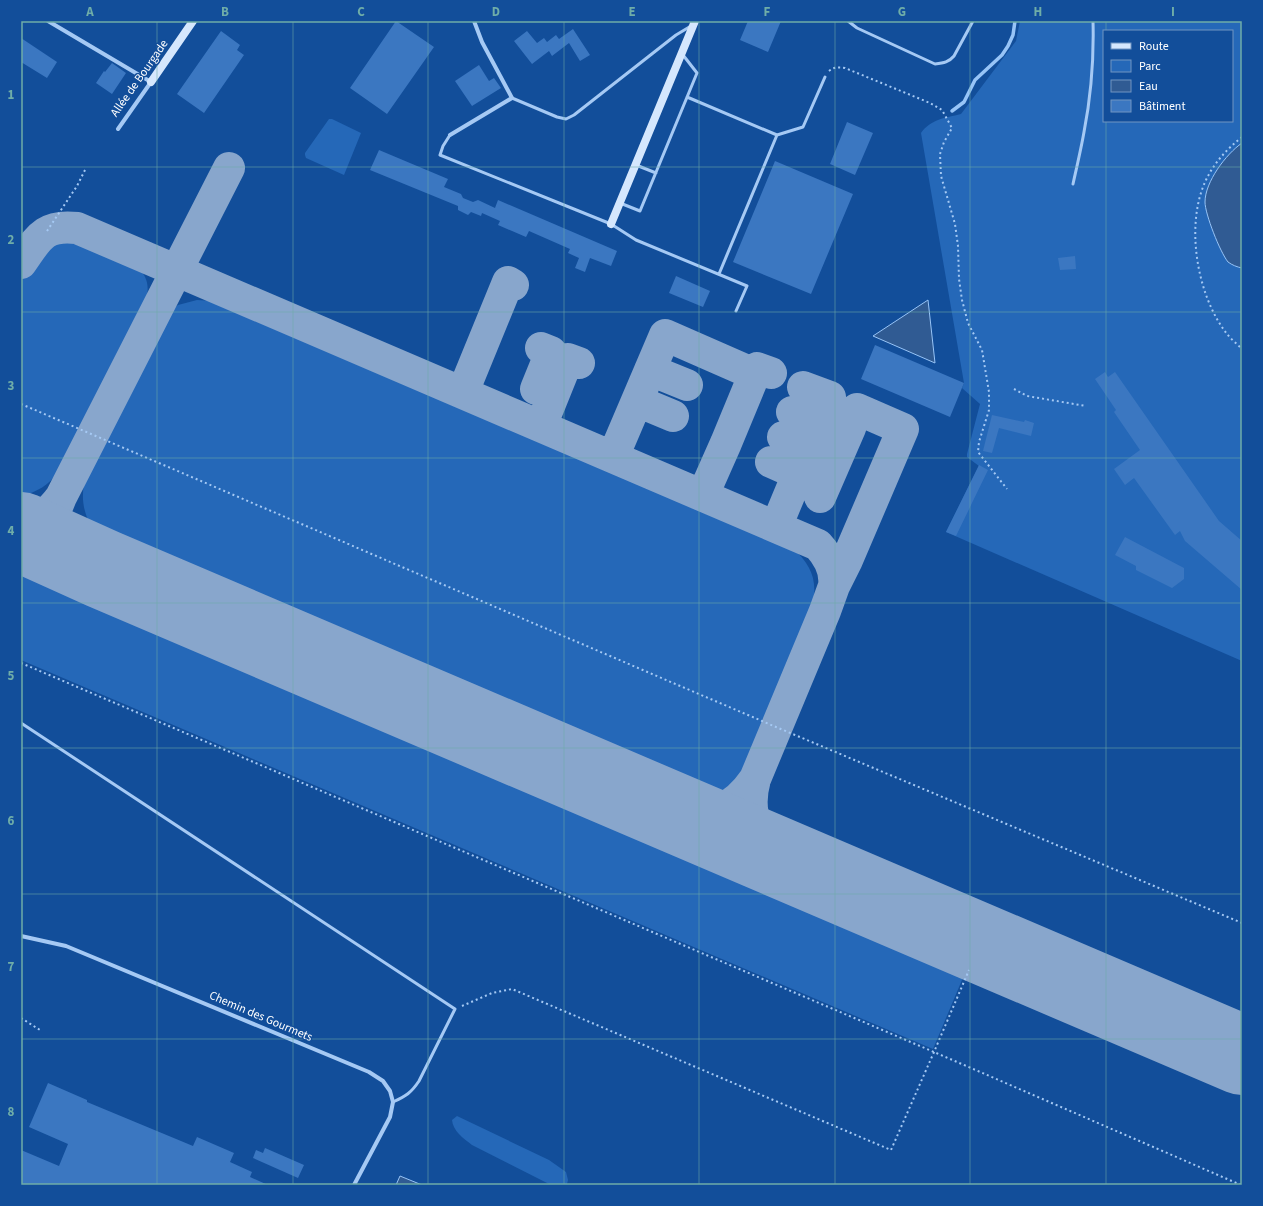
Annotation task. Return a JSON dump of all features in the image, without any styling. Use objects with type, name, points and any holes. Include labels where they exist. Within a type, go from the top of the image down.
[{"type":"street","points":[[48,21],[151,82]]},
{"type":"street","name":"Allée de Bourgade","points":[[118,129],[193,21]]},
{"type":"street","points":[[450,135],[512,98],[482,42],[474,21]]},
{"type":"street","points":[[611,224],[694,22]]},
{"type":"street","name":"Chemin des Gourmets","points":[[21,936],[66,946],[369,1072],[383,1081],[390,1091],[393,1102]]},
{"type":"street","points":[[354,1185],[390,1117],[393,1102]]},
{"type":"lane","points":[[848,21],[857,28],[935,64],[942,64],[954,56],[973,21]]},
{"type":"lane","points":[[1074,184],[1084,132],[1091,81],[1093,21]]},
{"type":"lane","points":[[512,98],[557,117],[566,119],[574,115],[694,22]]},
{"type":"lane","points":[[620,203],[640,211],[687,98],[697,73],[682,53]]},
{"type":"lane","points":[[687,98],[777,135],[803,127],[825,77]]},
{"type":"lane","points":[[450,135],[443,146],[440,155],[611,224],[636,240],[747,286],[736,311]]},
{"type":"lane","points":[[719,274],[777,135]]},
{"type":"lane","points":[[636,165],[656,173]]},
{"type":"lane","points":[[21,723],[455,1009],[419,1081],[413,1090],[406,1096],[393,1102]]},
{"type":"path","points":[[825,77],[828,71],[832,68],[844,68],[930,103],[942,110],[952,128],[940,154],[942,176],[955,224],[962,300],[968,323],[982,350],[988,392],[989,410],[979,442],[978,452],[1007,489]]},
{"type":"path","points":[[1242,137],[1220,158],[1207,176],[1200,197],[1196,219],[1196,244],[1198,268],[1204,291],[1214,313],[1227,334],[1242,349]]},
{"type":"path","points":[[47,231],[77,186],[86,168]]},
{"type":"path","points":[[1014,389],[1027,396],[1086,406]]},
{"type":"path","points":[[21,404],[747,714],[1242,923]]},
{"type":"path","points":[[21,662],[934,1052],[1241,1185]]},
{"type":"path","points":[[455,1009],[492,992],[512,989],[891,1150],[969,970]]},
{"type":"path","points":[[21,1018],[40,1030]]},
{"type":"green space","points":[[1020,21],[1242,21],[1242,661],[946,532],[979,466],[967,457],[967,454],[980,404],[962,388],[964,383],[921,133],[925,128],[934,122],[961,114],[1016,41]]},
{"type":"green space","points":[[329,119],[332,119],[361,133],[344,175],[306,158],[305,155]]},
{"type":"green space","points":[[60,238],[65,238],[80,243],[139,269],[146,280],[148,288],[147,297],[58,472],[51,481],[42,487],[21,496],[21,276],[37,252],[47,243]]},
{"type":"green space","points":[[197,300],[214,301],[791,546],[804,561],[812,575],[814,582],[814,599],[812,610],[740,776],[724,790],[710,794],[695,793],[104,540],[97,534],[87,518],[83,501],[84,483],[87,474],[171,310],[178,305]]},
{"type":"green space","points":[[21,563],[967,968],[933,1049],[21,660]]},
{"type":"green space","points":[[457,1116],[549,1160],[566,1172],[568,1180],[567,1184],[551,1185],[472,1145],[454,1128],[452,1120]]},
{"type":"water","points":[[1242,143],[1242,268],[1228,262],[1225,257],[1210,224],[1205,202],[1212,177],[1229,154]]},
{"type":"water","points":[[928,300],[935,363],[873,336]]},
{"type":"water","points":[[400,1176],[422,1185],[396,1185]]},
{"type":"building","points":[[396,21],[434,47],[387,114],[350,88]]},
{"type":"building","points":[[748,21],[781,21],[768,52],[740,40]]},
{"type":"building","points":[[573,29],[590,55],[580,61],[569,43],[552,56],[549,51],[532,64],[514,41],[527,31],[537,43],[544,38],[547,42],[556,35],[559,39]]},
{"type":"building","points":[[221,31],[240,45],[237,50],[244,55],[204,113],[177,94]]},
{"type":"building","points":[[21,38],[57,62],[47,78],[21,62]]},
{"type":"building","points":[[112,63],[126,73],[112,94],[96,83],[104,71],[105,72]]},
{"type":"building","points":[[479,65],[489,81],[494,78],[501,88],[472,106],[455,81]]},
{"type":"building","points":[[847,122],[873,133],[855,175],[830,164]]},
{"type":"building","points":[[379,150],[448,179],[444,187],[461,194],[463,198],[473,202],[478,200],[495,208],[498,200],[617,251],[611,266],[590,258],[585,272],[575,268],[579,258],[568,253],[570,249],[529,231],[526,237],[498,225],[500,221],[482,213],[481,216],[471,212],[468,215],[458,210],[458,206],[370,170]]},
{"type":"building","points":[[775,161],[853,194],[811,294],[733,262]]},
{"type":"building","points":[[1075,256],[1076,269],[1060,270],[1058,258]]},
{"type":"building","points":[[676,276],[710,291],[703,307],[669,293]]},
{"type":"building","points":[[875,345],[964,383],[950,417],[861,379]]},
{"type":"building","points":[[1105,372],[1108,377],[1115,372],[1219,521],[1242,541],[1242,590],[1185,541],[1180,531],[1175,535],[1134,478],[1125,485],[1114,469],[1140,450],[1114,412],[1116,410],[1095,379]]},
{"type":"building","points":[[992,415],[1024,422],[1025,420],[1034,423],[1031,436],[999,428],[992,453],[983,451]]},
{"type":"building","points":[[979,465],[988,470],[956,536],[946,532]]},
{"type":"building","points":[[1125,537],[1184,568],[1184,579],[1172,588],[1136,570],[1136,566],[1115,555]]},
{"type":"building","points":[[48,1083],[87,1100],[87,1102],[193,1146],[197,1137],[234,1153],[230,1162],[252,1172],[250,1177],[268,1185],[21,1185],[21,1150],[59,1166],[68,1144],[29,1127]]},
{"type":"building","points":[[265,1148],[304,1165],[298,1178],[253,1158],[256,1150],[263,1153]]},
{"type":"waterway","points":[[952,111],[964,102],[975,80],[1002,55],[1013,35],[1015,21]]},
{"type":"taxiway","points":[[21,521],[39,517],[48,511],[61,497],[229,168]]},
{"type":"taxiway","points":[[21,263],[37,240],[49,231],[56,228],[77,228],[818,545],[825,554],[832,569],[834,575],[834,586]]},
{"type":"taxiway","points":[[463,392],[508,282],[513,285]]},
{"type":"taxiway","points":[[613,457],[665,335],[754,374]]},
{"type":"taxiway","points":[[536,389],[551,352],[541,348]]},
{"type":"taxiway","points":[[541,426],[568,359],[579,363]]},
{"type":"taxiway","points":[[703,495],[757,368],[771,373]]},
{"type":"taxiway","points":[[650,370],[687,385]]},
{"type":"taxiway","points":[[776,527],[830,397],[803,387]]},
{"type":"taxiway","points":[[637,401],[673,416]]},
{"type":"taxiway","points":[[673,813],[699,814],[720,810],[738,799],[755,779],[834,586],[847,560],[903,429],[857,409],[820,497]]},
{"type":"taxiway","points":[[792,412],[818,424]]},
{"type":"taxiway","points":[[783,437],[808,449]]},
{"type":"taxiway","points":[[771,462],[798,474]]},
{"type":"taxiway","points":[[61,497],[54,516],[56,530],[74,550],[103,569]]},
{"type":"taxiway","points":[[755,779],[752,793],[752,806],[753,817],[757,828],[771,847],[792,864]]},
{"type":"runway","points":[[21,532],[103,569],[1242,1055]]}]
